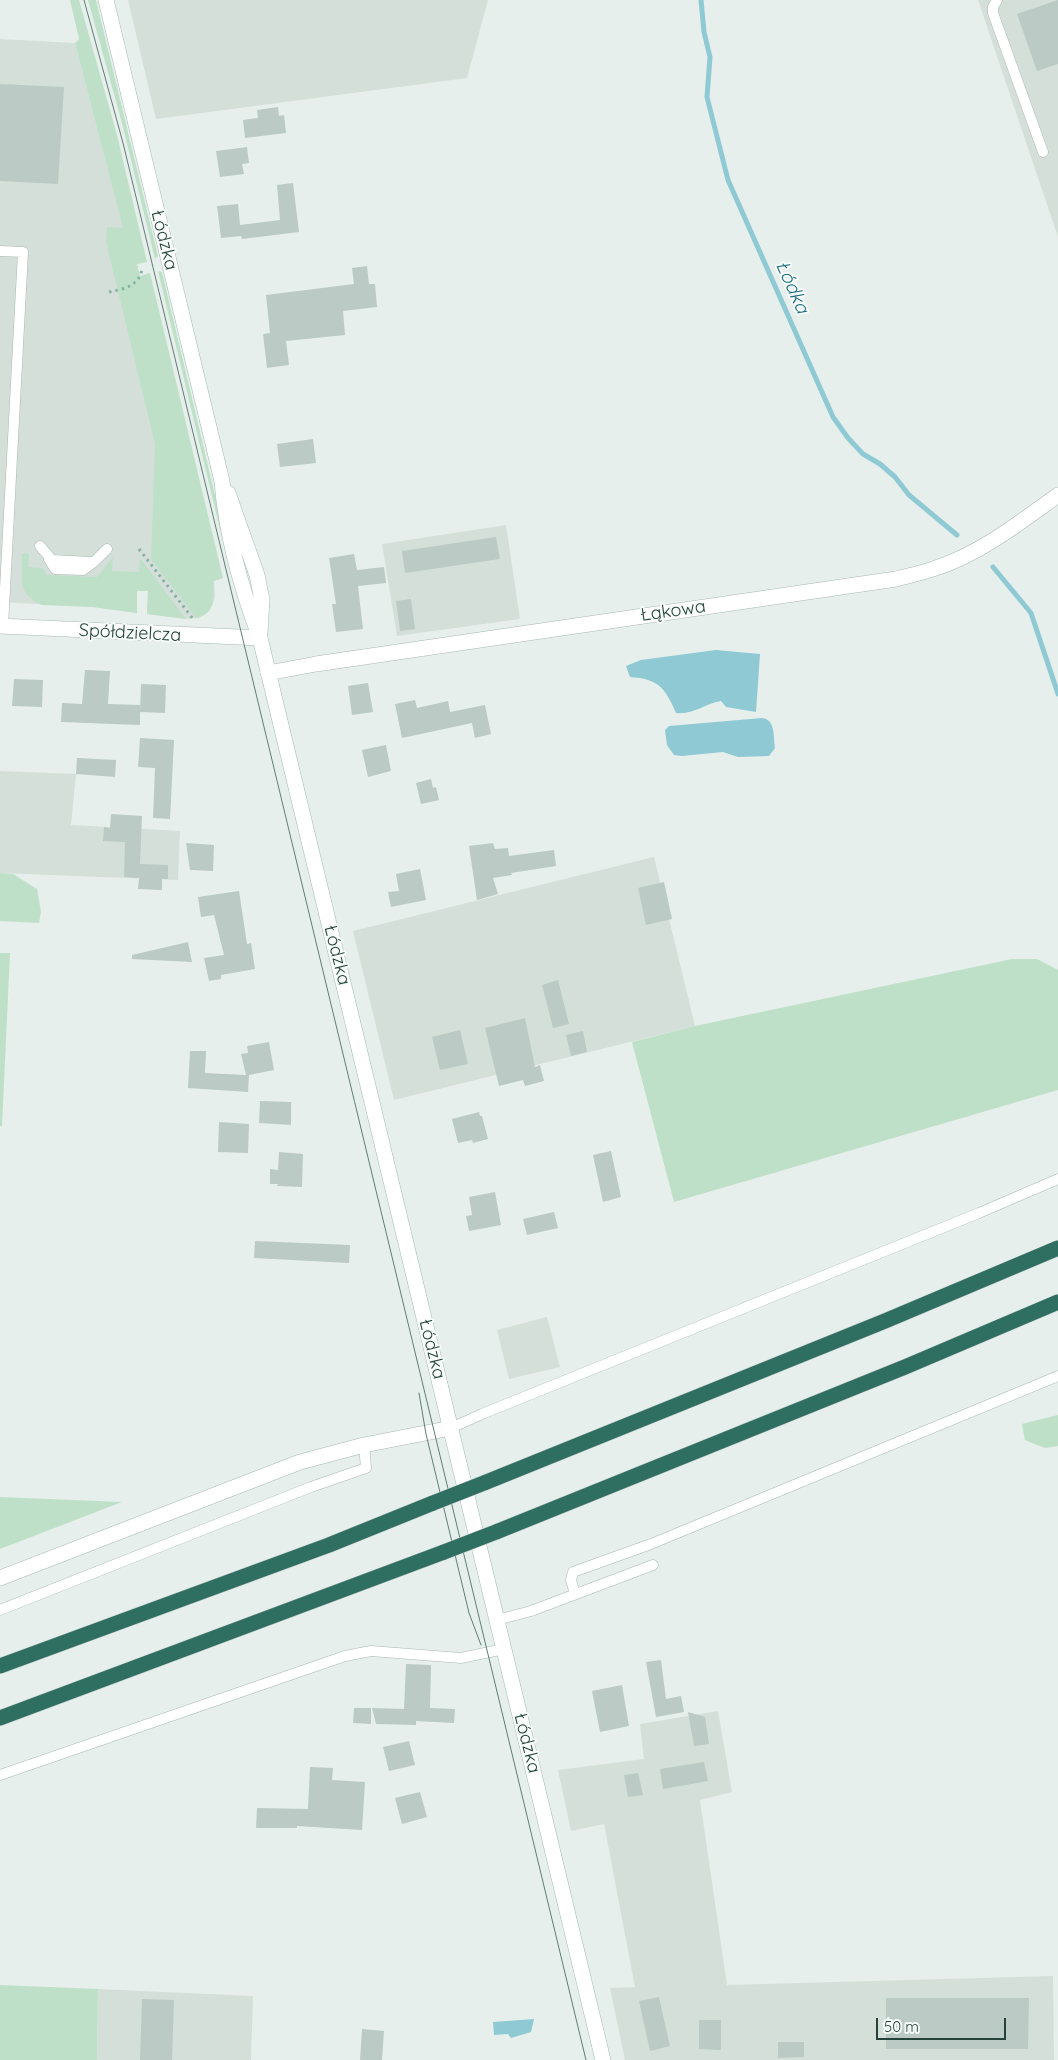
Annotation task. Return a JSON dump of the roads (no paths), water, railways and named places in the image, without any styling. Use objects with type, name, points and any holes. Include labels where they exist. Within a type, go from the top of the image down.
[{"type":"highway","points":[[0,1666],[329,1545],[885,1321],[1058,1248]]},
{"type":"highway","points":[[0,1718],[496,1532],[896,1371],[1058,1302]]},
{"type":"main road","name":"Łódzka","points":[[106,0],[222,481],[233,502],[258,575],[262,600],[260,638],[268,673],[603,2060]]},
{"type":"main road","name":"Łąkowa","points":[[268,673],[316,664],[896,579],[934,569],[984,546],[1058,494]]},
{"type":"main road","name":"Spółdzielcza","points":[[2,626],[260,638]]},
{"type":"main road","points":[[0,1578],[300,1462],[364,1445],[451,1428]]},
{"type":"lane","points":[[997,0],[993,7],[993,13],[1043,152]]},
{"type":"lane","points":[[0,251],[23,252],[2,626]]},
{"type":"lane","points":[[40,546],[49,559],[94,562],[107,549]]},
{"type":"lane","points":[[451,1428],[1058,1179]]},
{"type":"lane","points":[[575,1594],[571,1580],[574,1572],[651,1544],[1058,1376]]},
{"type":"lane","points":[[0,1610],[311,1487],[366,1468],[364,1445]]},
{"type":"lane","points":[[497,1620],[531,1610],[653,1565]]},
{"type":"lane","points":[[0,1775],[345,1656],[371,1651],[461,1658],[504,1649]]},
{"type":"water","points":[[716,650],[760,654],[756,712],[726,707],[721,701],[693,711],[676,713],[668,697],[659,686],[654,682],[630,677],[626,666],[641,660]]},
{"type":"water","points":[[762,718],[770,722],[773,729],[775,748],[769,756],[738,757],[723,752],[682,756],[674,755],[667,745],[665,730],[669,726]]},
{"type":"water","points":[[534,2019],[531,2032],[511,2038],[508,2034],[494,2035],[493,2022]]},
{"type":"waterway","name":"Łódka","points":[[701,0],[704,32],[710,57],[707,97],[728,180],[833,417],[848,438],[863,454],[880,464],[895,477],[909,495],[957,535]]},
{"type":"waterway","name":"Łódka","points":[[993,567],[1031,613],[1058,694]]},
{"type":"tram line","points":[[84,0],[123,143],[586,2060]]},
{"type":"tram line","points":[[419,1393],[426,1434],[469,1613],[481,1645]]}]
